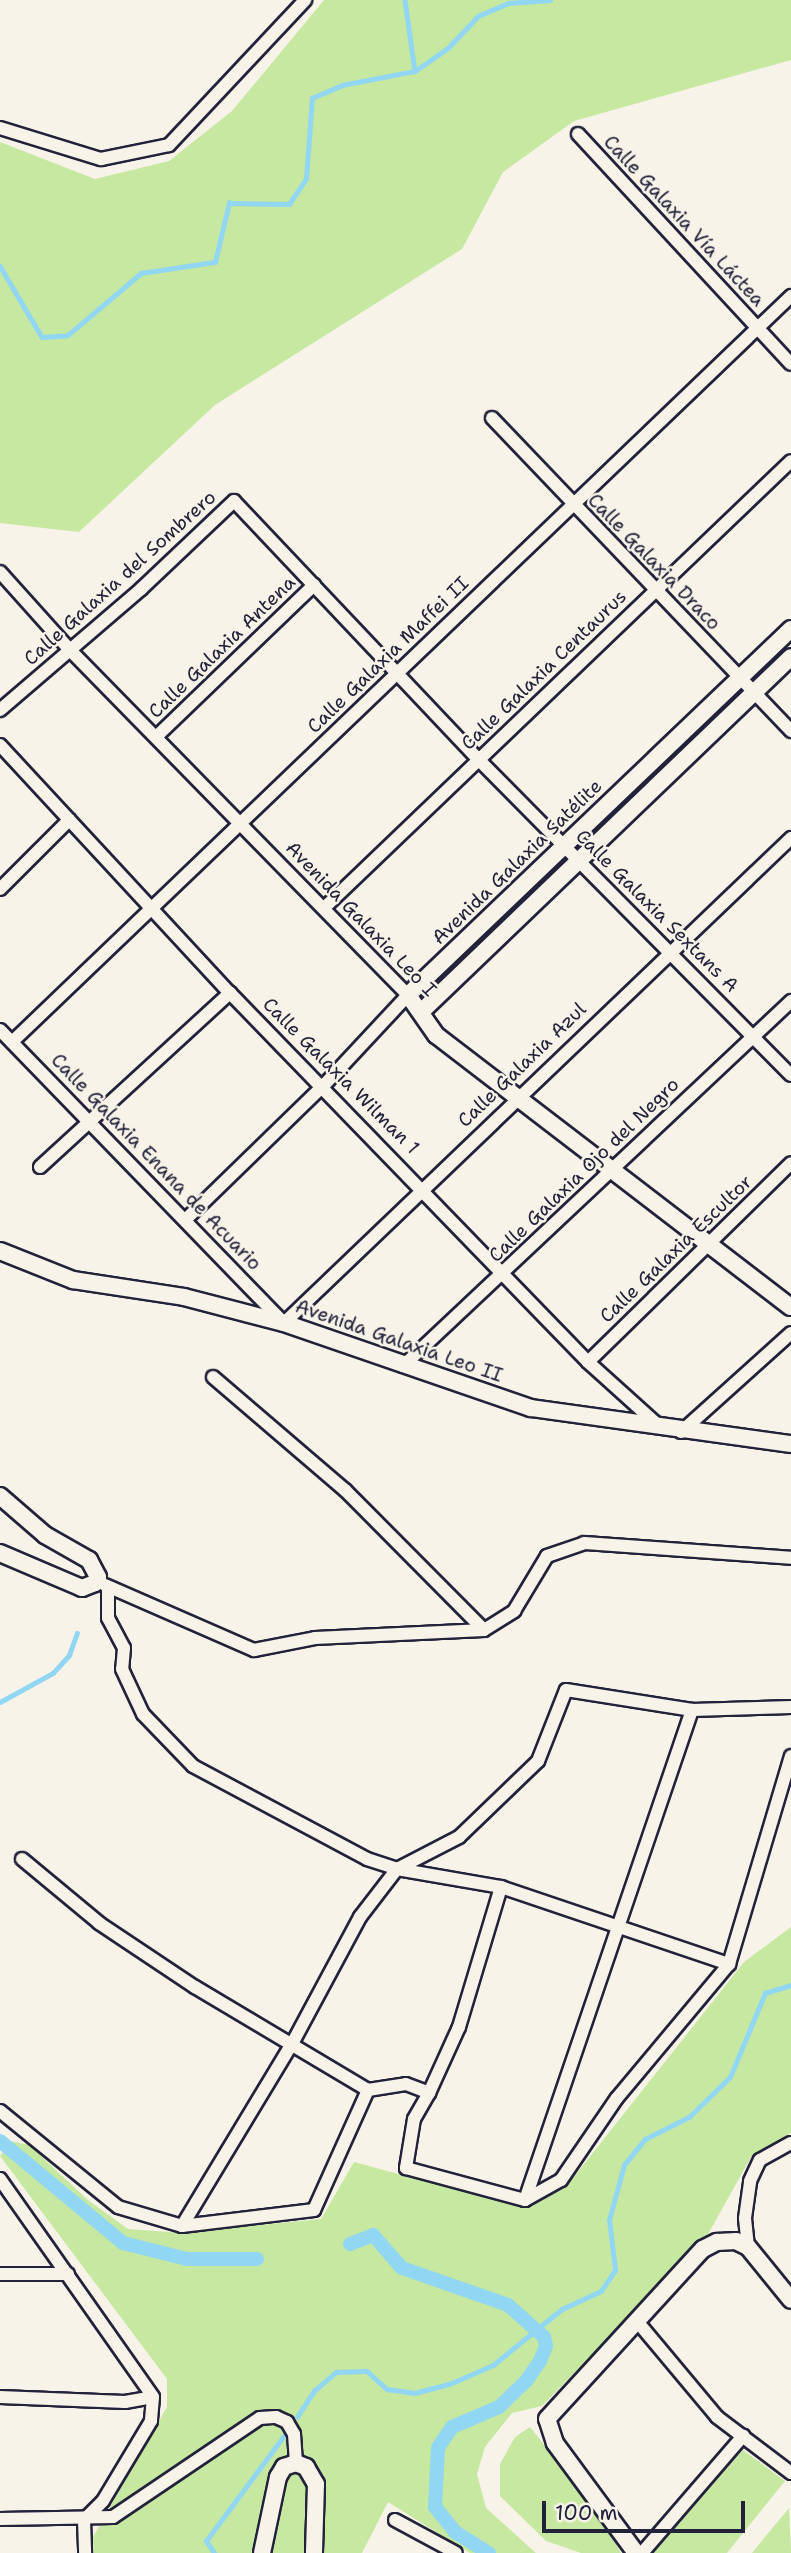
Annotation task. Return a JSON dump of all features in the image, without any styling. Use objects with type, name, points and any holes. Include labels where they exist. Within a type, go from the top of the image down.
[{"type":"street","points":[[0,128],[101,159],[169,145],[306,0]]},
{"type":"street","name":"Calle Galaxia Vía Láctea","points":[[578,134],[791,364]]},
{"type":"street","name":"Calle Galaxia Maffei II","points":[[12,1042],[241,826],[396,673],[791,296]]},
{"type":"street","name":"Calle Galaxia Draco","points":[[492,418],[791,731]]},
{"type":"street","name":"Calle Galaxia Centaurus","points":[[324,908],[791,461]]},
{"type":"street","name":"Calle Galaxia Sextans A","points":[[234,502],[479,760],[580,859],[791,1076]]},
{"type":"street","name":"Calle Galaxia del Sombrero","points":[[0,710],[234,502]]},
{"type":"street","name":"Avenida Galaxia Leo I","points":[[0,572],[70,650],[408,995],[422,1011],[436,1035],[518,1094],[710,1241],[791,1307]]},
{"type":"street","name":"Calle Galaxia Antena","points":[[157,736],[314,585]]},
{"type":"street","name":"Avenida Galaxia Satélite","points":[[186,1219],[324,1085],[408,995],[791,629]]},
{"type":"street","points":[[422,1011],[791,657]]},
{"type":"street","name":"Calle Galaxia Wilman 1","points":[[0,745],[230,993],[324,1085],[588,1362],[661,1427]]},
{"type":"street","points":[[0,889],[69,820]]},
{"type":"street","name":"Calle Galaxia Azul","points":[[284,1323],[668,950],[791,838]]},
{"type":"street","points":[[40,1167],[230,993]]},
{"type":"street","name":"Calle Galaxia Ojo del Negro","points":[[403,1366],[505,1274],[611,1166],[791,1001]]},
{"type":"street","name":"Calle Galaxia Enana de Acuario","points":[[0,1030],[284,1323]]},
{"type":"street","name":"Calle Galaxia Escultor","points":[[588,1362],[791,1163]]},
{"type":"street","name":"Avenida Galaxia Leo II","points":[[0,1251],[73,1280],[184,1297],[284,1323],[531,1408],[681,1432],[791,1444]]},
{"type":"street","points":[[681,1432],[791,1333]]},
{"type":"street","points":[[213,1377],[345,1490],[484,1630]]},
{"type":"street","points":[[0,1496],[45,1535],[89,1560],[103,1583],[108,1618],[124,1648],[122,1669],[143,1714],[165,1740],[193,1766],[367,1859],[397,1869],[501,1886],[617,1928],[729,1964]]},
{"type":"street","points":[[0,1553],[82,1588],[103,1583],[254,1650],[315,1638],[484,1630],[514,1611],[547,1556],[584,1543],[791,1558]]},
{"type":"street","points":[[182,2226],[293,2042],[360,1917],[397,1869],[459,1837],[538,1761],[566,1690],[692,1710],[791,1707]]},
{"type":"street","points":[[525,2200],[692,1710]]},
{"type":"street","points":[[501,1886],[460,2027],[414,2119],[406,2168],[525,2200],[561,2180],[617,2098],[729,1964],[791,1756]]},
{"type":"street","points":[[22,1859],[99,1923],[195,1987],[293,2042],[368,2090],[406,2084],[429,2093]]},
{"type":"street","points":[[3,2119],[118,2207],[182,2226],[314,2210],[368,2090]]},
{"type":"street","points":[[748,2247],[745,2218],[750,2181],[760,2160],[791,2143]]},
{"type":"street","points":[[0,2179],[153,2397],[151,2421],[103,2501],[84,2520],[85,2553]]},
{"type":"street","points":[[635,2553],[555,2443],[547,2419],[703,2249],[718,2242],[736,2241],[748,2247],[791,2300]]},
{"type":"street","points":[[0,2274],[68,2274]]},
{"type":"street","points":[[636,2320],[717,2417],[791,2473]]},
{"type":"street","points":[[0,2397],[125,2402],[153,2397]]},
{"type":"street","points":[[0,2519],[84,2520],[113,2517],[260,2418],[276,2417],[287,2422],[294,2434],[296,2463]]},
{"type":"street","points":[[642,2553],[743,2436]]},
{"type":"street","points":[[262,2553],[278,2477],[284,2468],[296,2463],[306,2468],[316,2484],[314,2553]]},
{"type":"street","points":[[395,2520],[456,2553]]},
{"type":"green space","points":[[324,0],[791,0],[791,60],[574,121],[503,172],[462,249],[215,405],[79,532],[0,523],[0,142],[95,179],[169,161],[232,111]]},
{"type":"green space","points":[[791,1927],[791,2133],[751,2157],[707,2236],[542,2406],[512,2413],[485,2447],[477,2474],[486,2508],[536,2553],[470,2553],[388,2502],[362,2553],[94,2553],[93,2537],[167,2407],[167,2379],[0,2156],[11,2141],[29,2145],[88,2200],[128,2229],[183,2233],[321,2219],[354,2162],[525,2208],[569,2183],[744,1962]]},
{"type":"green space","points":[[530,2427],[598,2512],[621,2553],[581,2553],[546,2541],[500,2496],[500,2464],[515,2437]]},
{"type":"green space","points":[[743,2450],[785,2481],[727,2553],[650,2553]]},
{"type":"green space","points":[[789,2508],[791,2553],[752,2553]]},
{"type":"waterway","points":[[405,0],[415,71]]},
{"type":"waterway","points":[[0,266],[42,337],[68,335],[141,273],[215,262],[229,203],[289,204],[306,179],[312,98],[342,85],[415,71],[448,48],[478,16],[508,3],[550,0]]},
{"type":"waterway","points":[[0,1702],[53,1673],[69,1655],[77,1633]]},
{"type":"waterway","points":[[297,2417],[314,2391],[336,2372],[367,2371],[387,2389],[415,2393],[452,2383],[493,2365],[562,2309],[601,2291],[615,2270],[609,2220],[624,2165],[645,2139],[689,2117],[730,2077],[765,1993],[791,1985]]},
{"type":"waterway","points":[[0,2141],[123,2243],[187,2259],[257,2259]]},
{"type":"waterway","points":[[350,2244],[373,2235],[402,2268],[508,2305],[544,2337],[546,2346],[540,2361],[526,2381],[499,2407],[452,2427],[438,2448],[435,2507],[455,2532],[489,2553]]},
{"type":"waterway","points":[[214,2553],[206,2541],[289,2429]]}]
